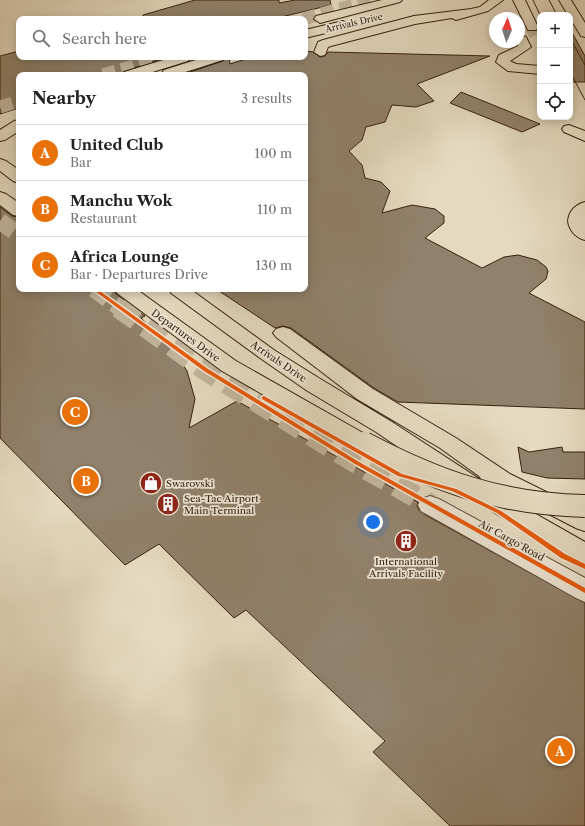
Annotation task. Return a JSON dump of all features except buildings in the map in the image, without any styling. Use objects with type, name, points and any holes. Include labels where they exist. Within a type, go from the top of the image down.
[{"type":"main road","points":[[308,21],[396,0]]},
{"type":"main road","points":[[518,0],[535,34]]},
{"type":"main road","points":[[566,0],[585,33]]},
{"type":"main road","points":[[402,26],[471,12],[503,2]]},
{"type":"main road","name":"Arrivals Drive","points":[[385,16],[422,7]]},
{"type":"main road","points":[[320,52],[322,46],[327,43],[405,21],[471,12]]},
{"type":"main road","points":[[463,26],[458,22],[459,20],[473,17],[489,17]]},
{"type":"main road","name":"Arrivals Drive","points":[[308,33],[352,23],[308,43]]},
{"type":"main road","points":[[523,48],[504,58],[503,62],[516,68],[537,70]]},
{"type":"main road","points":[[138,72],[175,60]]},
{"type":"main road","points":[[174,72],[209,60]]},
{"type":"main road","points":[[0,137],[16,126]]},
{"type":"main road","points":[[569,129],[585,137]]},
{"type":"main road","points":[[0,164],[16,176]]},
{"type":"main road","points":[[0,196],[16,209]]},
{"type":"main road","points":[[585,206],[578,212],[576,222],[578,227],[585,235]]},
{"type":"main road","name":"Departures Drive","points":[[128,292],[229,366],[364,443],[417,470],[450,483],[496,498],[542,505],[585,518]]},
{"type":"main road","name":"Arrivals Drive","points":[[182,292],[283,365],[384,427],[504,507],[585,554]]},
{"type":"main road","points":[[283,333],[365,394],[448,443],[502,480]]},
{"type":"main road","name":"Arrivals Drive","points":[[384,427],[585,518]]},
{"type":"street","name":"Air Cargo Road","points":[[430,505],[585,591]]},
{"type":"tunnel","points":[[308,18],[373,0]]},
{"type":"tunnel","points":[[532,27],[536,35]]},
{"type":"tunnel","points":[[113,72],[154,60]]},
{"type":"tunnel","points":[[0,107],[16,102]]},
{"type":"tunnel","points":[[0,221],[16,233]]},
{"type":"tunnel","points":[[98,292],[120,308]]},
{"type":"tunnel","points":[[119,307],[206,370],[357,463],[430,505]]},
{"type":"tram line","points":[[533,0],[539,12]]},
{"type":"tram line","points":[[549,0],[555,12]]},
{"type":"tram line","points":[[573,43],[585,65]]},
{"type":"tram line","points":[[573,78],[585,100]]},
{"type":"cycle path","points":[[98,292],[206,370],[357,463],[585,591]]},
{"type":"cycle path","points":[[264,398],[400,475],[454,490],[499,512],[563,556],[585,567]]},
{"type":"place","name":"Africa Lounge","points":[[75,412]]},
{"type":"place","name":"Manchu Wok","points":[[86,481]]},
{"type":"place","name":"Swarovski","points":[[151,483]]},
{"type":"place","name":"Sea-Tac Airport Main Terminal","points":[[168,504]]},
{"type":"place","name":"International Arrivals Facility","points":[[406,541]]},
{"type":"place","name":"United Club","points":[[560,751]]}]
